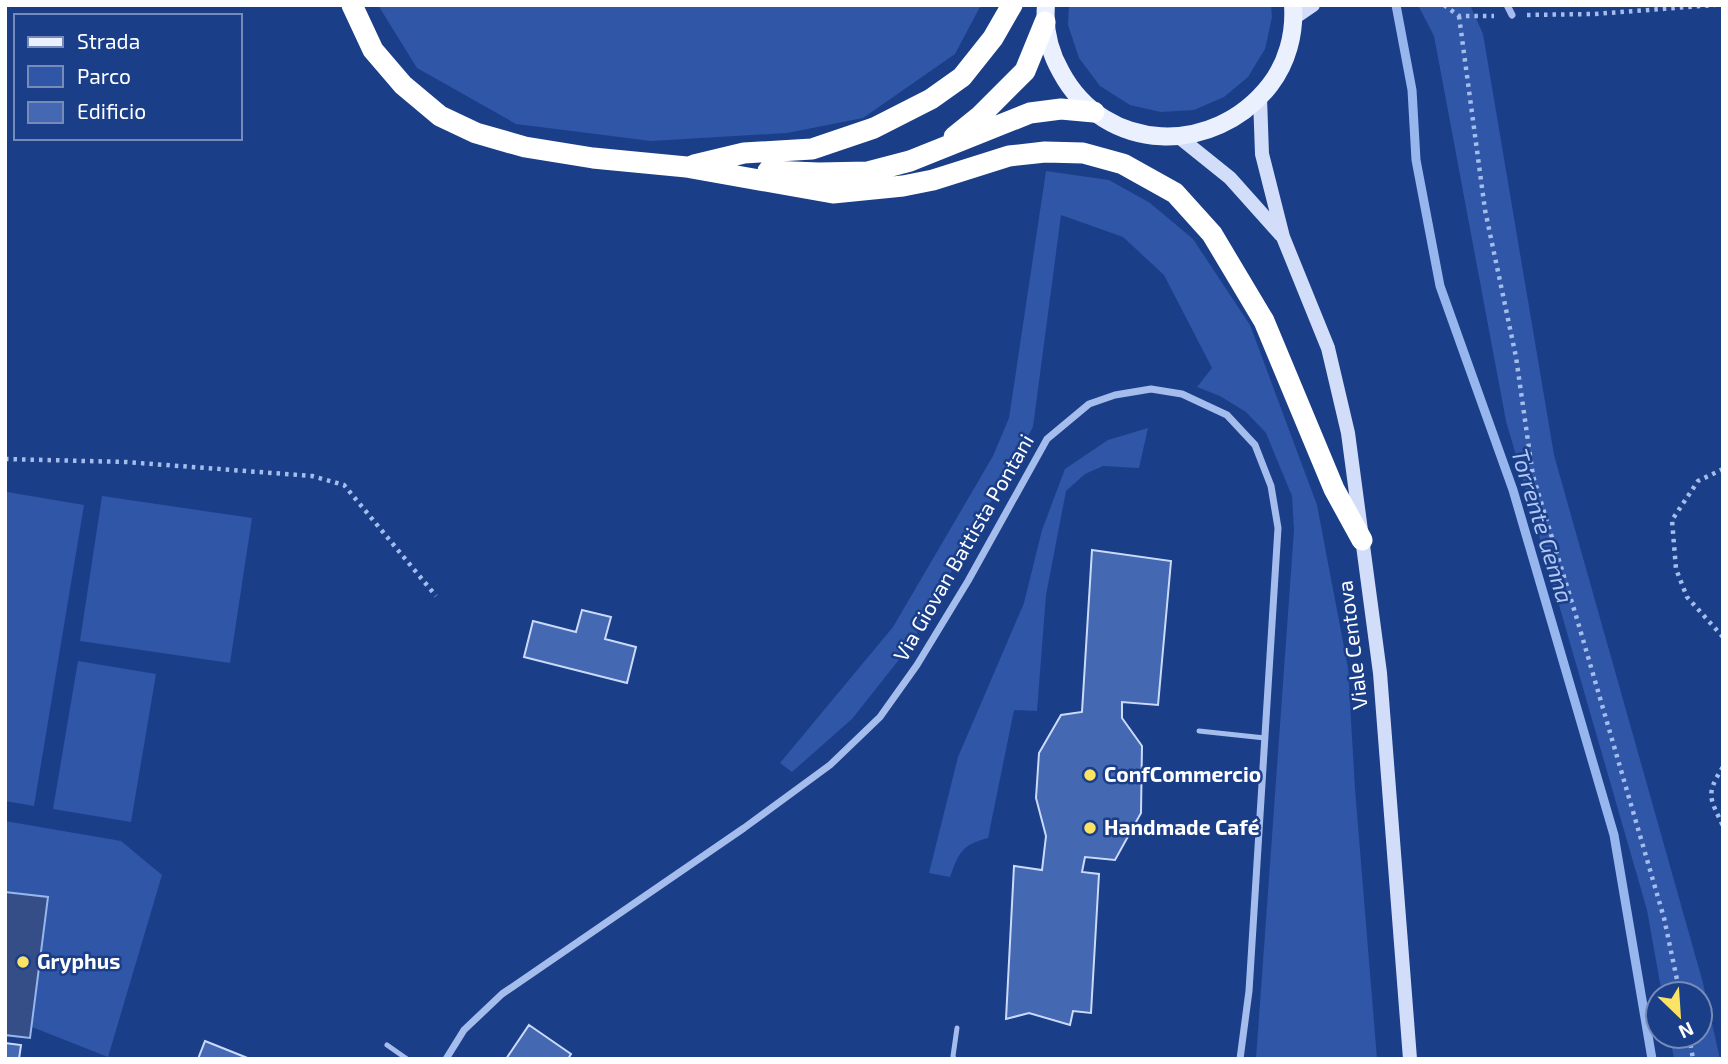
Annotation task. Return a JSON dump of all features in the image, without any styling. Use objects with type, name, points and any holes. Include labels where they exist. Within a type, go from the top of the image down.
[{"type":"highway","points":[[352,5],[373,50],[403,85],[440,116],[476,133],[525,147],[593,158],[686,167],[819,173],[869,172],[910,162],[1030,113],[1061,109],[1094,112]]},
{"type":"highway","points":[[686,167],[744,153],[812,149],[874,128],[931,99],[962,77],[993,37],[1012,5]]},
{"type":"highway","points":[[939,149],[980,116],[1026,71],[1045,13]]},
{"type":"highway","points":[[686,167],[833,193],[903,186],[933,180],[1009,156],[1045,152],[1083,153],[1123,164],[1175,193],[1212,234],[1265,321],[1334,489],[1362,540]]},
{"type":"main road","points":[[1045,13],[1052,56],[1069,87],[1094,112],[1120,127],[1149,135],[1178,137],[1208,131],[1236,118],[1259,98],[1278,75],[1289,48],[1293,12],[1313,5]]},
{"type":"main road","points":[[1259,98],[1262,154],[1283,237]]},
{"type":"main road","points":[[1178,137],[1230,178],[1283,237]]},
{"type":"main road","name":"Viale Centova","points":[[1283,237],[1328,348],[1348,433],[1380,673],[1410,1059]]},
{"type":"street","points":[[1507,5],[1511,15]]},
{"type":"street","name":"Via Giovan Battista Pontani","points":[[446,1059],[464,1030],[502,994],[744,828],[830,765],[880,717],[917,666],[1047,439],[1089,404],[1115,395],[1151,389],[1182,394],[1227,415],[1255,445],[1271,486],[1278,528],[1249,991],[1240,1059]]},
{"type":"lane","points":[[1199,731],[1265,738]]},
{"type":"lane","points":[[954,1059],[957,1028]]},
{"type":"lane","points":[[387,1045],[402,1057]]},
{"type":"path","points":[[1444,5],[1459,16],[1594,13],[1715,5]]},
{"type":"path","points":[[1459,16],[1485,210],[1516,357],[1533,476],[1661,905],[1677,980]]},
{"type":"path","points":[[5,459],[126,461],[312,476],[344,485],[436,596]]},
{"type":"path","points":[[1723,469],[1698,481],[1672,520],[1676,569],[1687,597],[1723,637]]},
{"type":"path","points":[[1723,766],[1713,784],[1710,798],[1723,826]]},
{"type":"green space","points":[[378,5],[981,5],[955,54],[863,118],[787,133],[651,141],[516,124],[417,68]]},
{"type":"green space","points":[[1069,5],[1271,5],[1272,17],[1265,49],[1248,77],[1224,97],[1194,110],[1161,112],[1130,105],[1100,86],[1079,58],[1068,25]]},
{"type":"green space","points":[[1418,5],[1470,5],[1483,34],[1554,455],[1702,980],[1660,980],[1647,910],[1506,421],[1434,36]]},
{"type":"green space","points":[[1046,171],[1109,180],[1150,203],[1193,239],[1250,325],[1317,505],[1348,668],[1377,1059],[1256,1059],[1294,530],[1292,496],[1266,433],[1246,412],[1220,396],[1197,387],[1212,368],[1164,275],[1123,237],[1061,215],[1033,427],[909,647],[852,719],[792,772],[780,763],[893,627],[993,456],[1009,418]]},
{"type":"green space","points":[[1148,428],[1139,468],[1103,466],[1085,474],[1066,491],[1046,595],[1037,711],[1014,710],[988,838],[962,851],[950,877],[929,873],[958,757],[1024,603],[1042,530],[1065,469],[1108,440]]},
{"type":"green space","points":[[7,492],[84,505],[34,806],[5,801]]},
{"type":"green space","points":[[102,496],[252,518],[230,663],[80,641]]},
{"type":"green space","points":[[78,661],[156,674],[131,822],[53,809]]},
{"type":"green space","points":[[5,821],[121,841],[162,875],[108,1057],[32,1027],[48,897],[5,892]]},
{"type":"green space","points":[[1714,1032],[1720,1059],[1674,1059],[1672,1050],[1714,1050]]},
{"type":"shaded area","name":"Gryphus","points":[[5,892],[48,897],[30,1038],[5,1035]]},
{"type":"building","name":"ConfCommercio","points":[[1092,550],[1171,561],[1158,705],[1122,702],[1122,718],[1142,746],[1141,813],[1115,860],[1085,857],[1082,872],[1099,874],[1091,1013],[1073,1011],[1070,1025],[1029,1013],[1006,1019],[1014,866],[1042,870],[1046,836],[1036,798],[1039,753],[1061,715],[1082,712]]},
{"type":"building","points":[[582,610],[611,617],[605,639],[636,647],[627,683],[524,657],[533,621],[576,632]]},
{"type":"building","points":[[529,1025],[571,1054],[568,1059],[506,1059]]},
{"type":"building","points":[[205,1041],[250,1059],[198,1059]]},
{"type":"building","points":[[5,1043],[21,1045],[19,1059],[5,1059]]},
{"type":"waterway","name":"Torrente Genna","points":[[1396,5],[1412,90],[1416,160],[1440,286],[1513,490],[1614,835],[1652,1059]]},
{"type":"place","name":"ConfCommercio","points":[[1090,775]]},
{"type":"place","name":"Handmade Café","points":[[1090,828]]},
{"type":"place","name":"Gryphus","points":[[23,962]]}]
